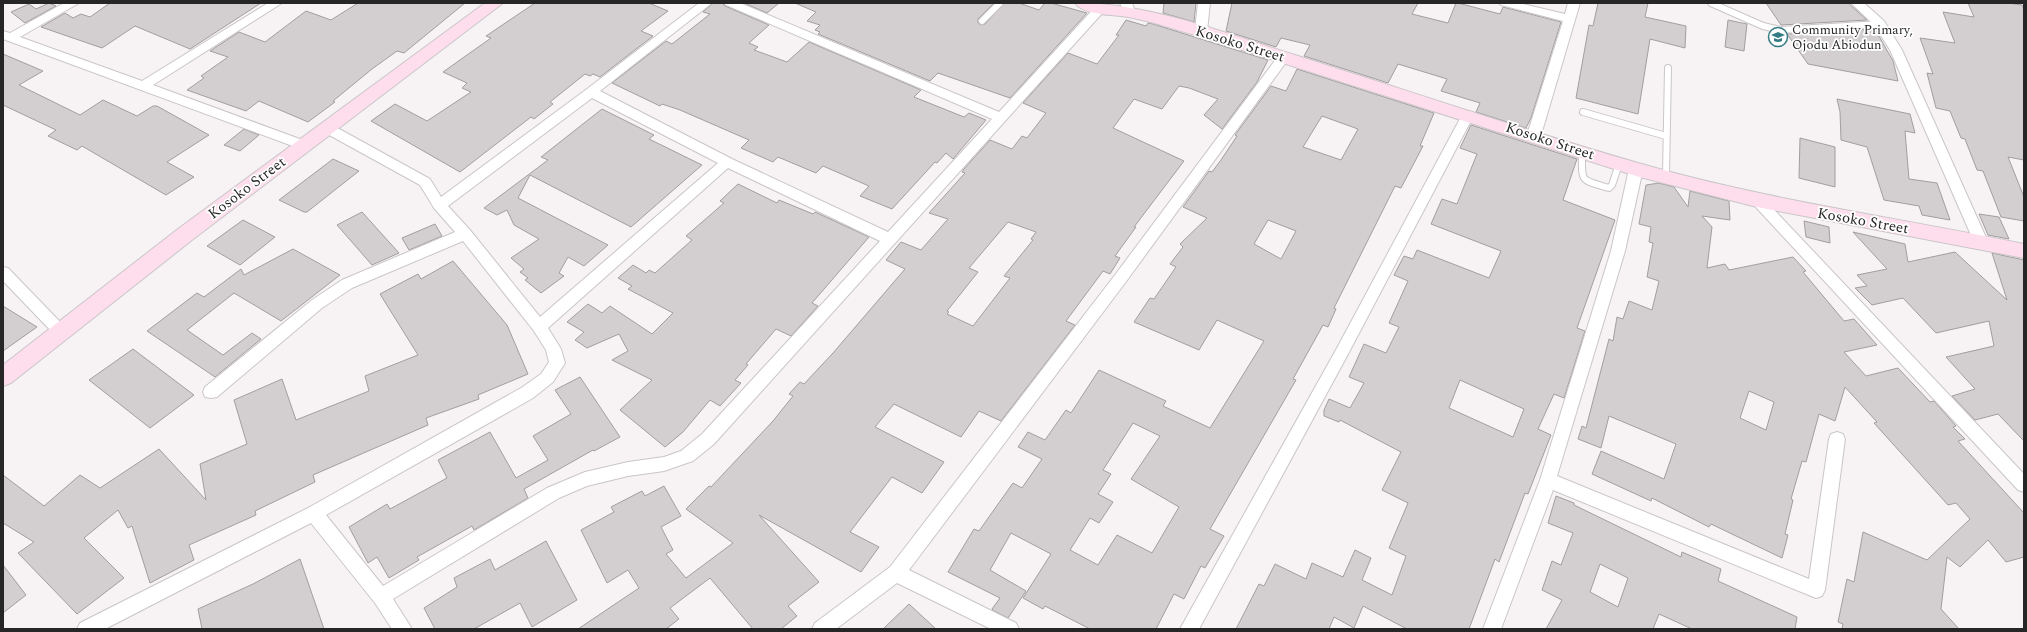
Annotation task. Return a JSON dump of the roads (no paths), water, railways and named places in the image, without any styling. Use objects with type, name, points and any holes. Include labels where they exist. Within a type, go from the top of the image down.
[{"type":"street","points":[[7,36],[73,3]]},
{"type":"street","points":[[143,86],[276,3]]},
{"type":"street","name":"Kosoko Street","points":[[3,377],[60,331],[303,145],[495,3]]},
{"type":"street","points":[[439,205],[591,92],[706,3]]},
{"type":"street","points":[[730,3],[1002,118]]},
{"type":"street","points":[[1201,31],[1204,3]]},
{"type":"street","points":[[1505,3],[1570,19]]},
{"type":"street","points":[[1534,136],[1574,3]]},
{"type":"street","points":[[1856,3],[1880,24],[1896,50],[1980,242]]},
{"type":"street","points":[[381,597],[552,493],[585,479],[628,469],[664,464],[687,456],[708,439],[889,239],[1002,118],[1091,6]]},
{"type":"street","name":"Kosoko Street","points":[[1091,6],[1127,8],[1582,152],[1628,166],[1757,200],[1834,216],[2024,251]]},
{"type":"street","points":[[7,36],[303,145]]},
{"type":"street","points":[[821,629],[896,573],[1120,279],[1283,58]]},
{"type":"street","points":[[591,92],[727,162],[889,239]]},
{"type":"street","points":[[1189,629],[1342,352],[1468,115]]},
{"type":"street","points":[[86,629],[314,513],[527,393],[547,378],[557,363],[553,348],[539,327],[465,234],[439,205],[424,182],[327,128]]},
{"type":"street","points":[[539,327],[727,162]]},
{"type":"street","points":[[1492,629],[1548,480],[1618,251],[1628,166]]},
{"type":"street","points":[[1757,200],[1893,347],[2024,485]]},
{"type":"street","points":[[211,392],[317,304],[347,284],[465,234]]},
{"type":"street","points":[[3,272],[60,331]]},
{"type":"street","points":[[1548,480],[1816,590],[1837,439]]},
{"type":"street","points":[[314,513],[381,597],[403,629]]},
{"type":"street","points":[[896,573],[1010,629]]},
{"type":"lane","points":[[982,21],[1000,3]]},
{"type":"lane","points":[[1711,3],[1749,20],[1781,30],[1880,24]]},
{"type":"lane","points":[[1666,175],[1668,68]]},
{"type":"lane","points":[[1583,112],[1666,136]]},
{"type":"lane","points":[[1582,152],[1582,177],[1589,183],[1609,188],[1628,166]]},
{"type":"place","name":"Community Primary, Ojodu Abiodun","points":[[1778,37]]}]
